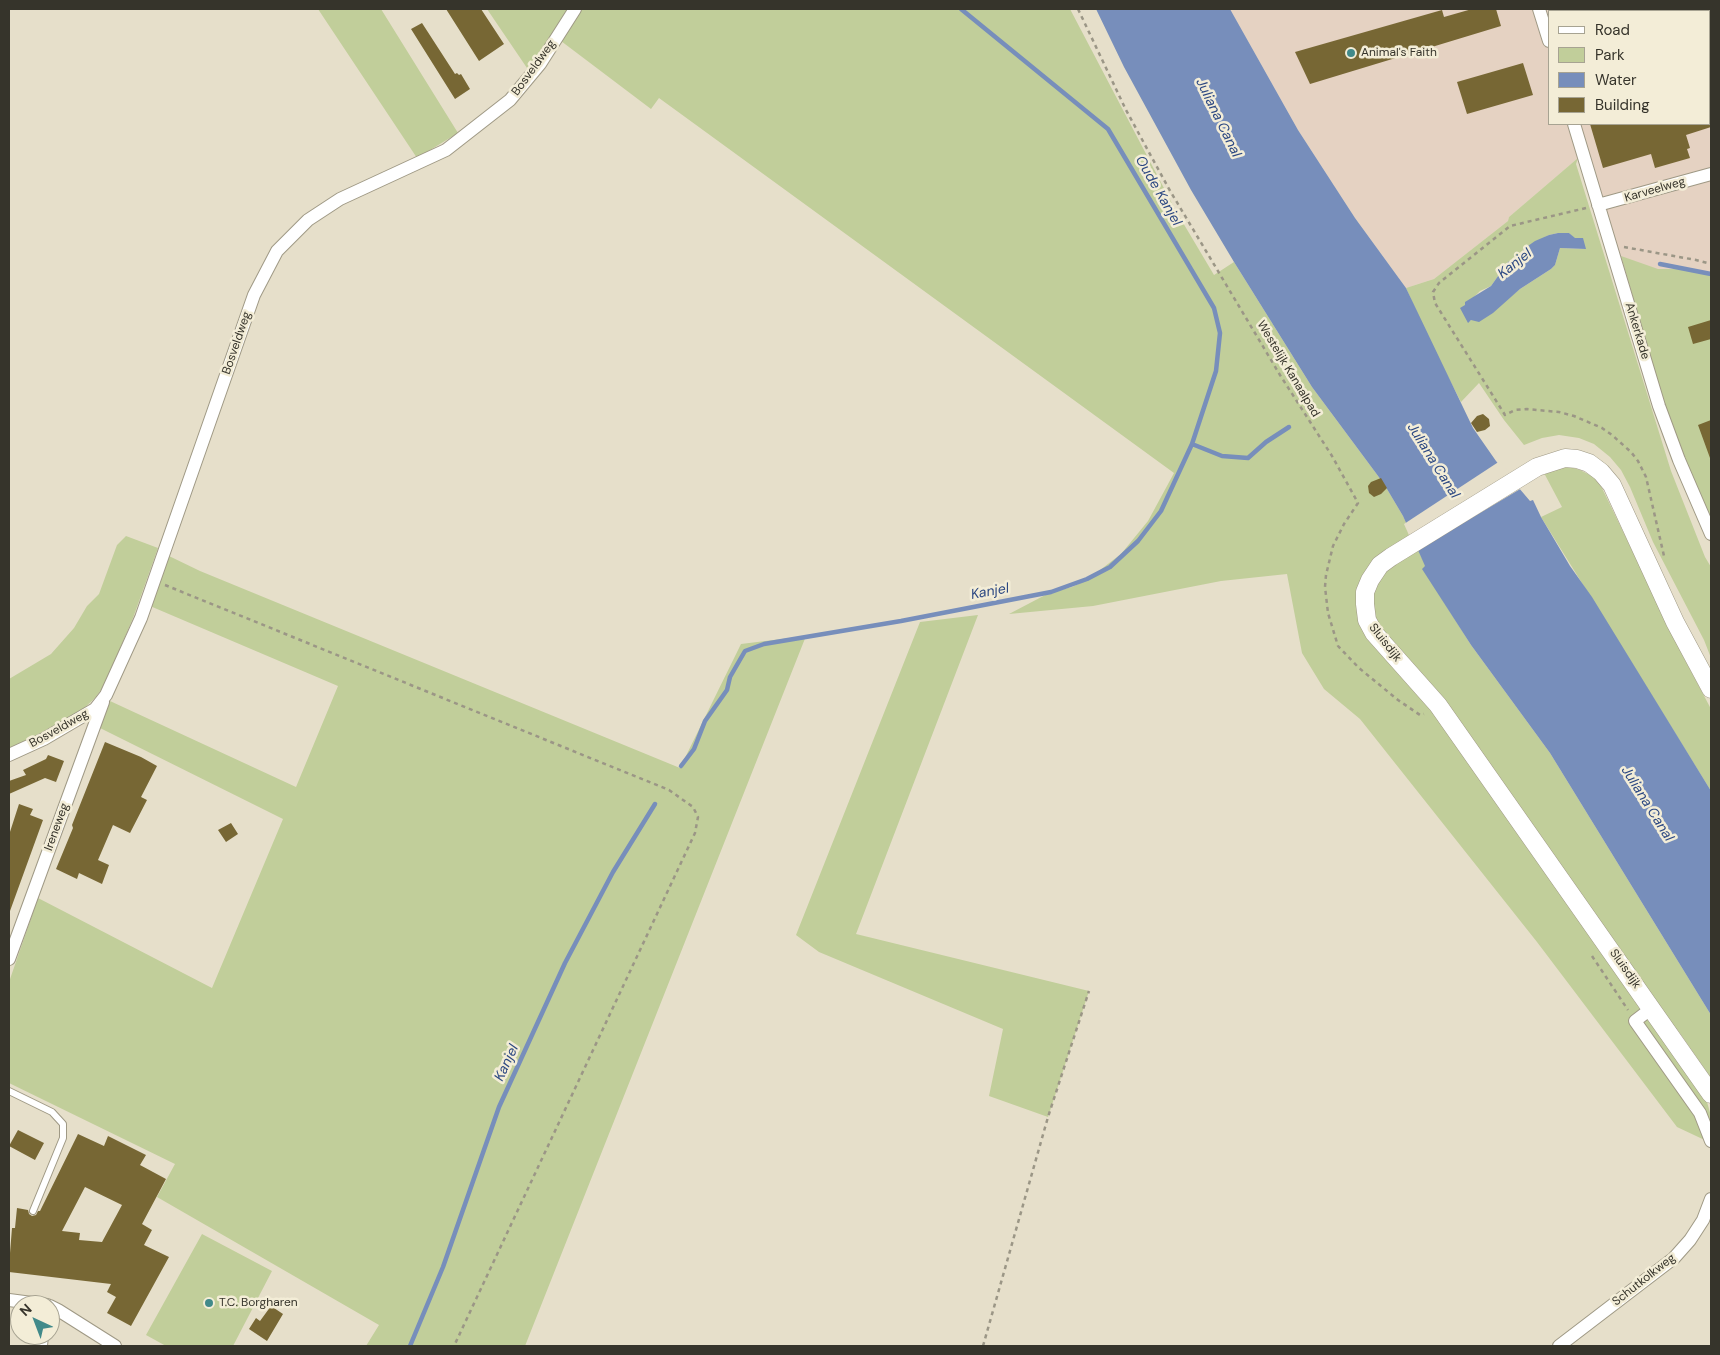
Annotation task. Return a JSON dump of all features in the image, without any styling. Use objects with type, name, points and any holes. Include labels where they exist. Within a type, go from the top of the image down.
[{"type":"street","name":"Bosveldweg","points":[[9,756],[44,740],[95,709],[106,695],[142,618],[254,295],[278,251],[308,220],[340,199],[446,150],[510,100],[540,64],[575,9]]},
{"type":"street","points":[[1539,9],[1548,38]]},
{"type":"street","name":"Ankerkade","points":[[1574,125],[1662,415],[1711,534]]},
{"type":"street","name":"Karveelweg","points":[[1598,206],[1711,174]]},
{"type":"street","name":"Sluisdijk","points":[[1711,689],[1675,622],[1612,485],[1601,472],[1589,463],[1564,458],[1537,467],[1391,557],[1374,574],[1365,592],[1367,620],[1372,629],[1438,706],[1711,1094]]},
{"type":"street","name":"Ireneweg","points":[[9,959],[106,695]]},
{"type":"street","points":[[1652,1008],[1635,1021],[1700,1113],[1711,1141]]},
{"type":"street","name":"Schutkolkweg","points":[[1559,1346],[1674,1258],[1690,1240],[1703,1220],[1711,1199]]},
{"type":"street","points":[[60,1311],[115,1346]]},
{"type":"lane","points":[[9,1090],[52,1112],[63,1124],[63,1138],[33,1210]]},
{"type":"path","name":"Westelijk Kanaalpad","points":[[1078,9],[1126,110],[1169,189],[1280,376],[1332,456],[1358,503],[1344,524],[1333,546],[1326,575],[1325,587],[1328,613],[1338,646],[1359,668],[1398,700],[1420,715],[1426,713]]},
{"type":"path","points":[[1598,206],[1510,226],[1438,283],[1433,292],[1436,303],[1504,415],[1515,410],[1527,409],[1559,412],[1574,416],[1602,428],[1612,435],[1638,461],[1646,477],[1664,559]]},
{"type":"path","points":[[1610,245],[1711,264]]},
{"type":"path","points":[[155,580],[670,790],[693,807],[698,817],[695,834],[454,1346]]},
{"type":"path","points":[[983,1346],[1048,1117],[1089,992]]},
{"type":"shaded area","points":[[1230,9],[1711,9],[1711,546],[1578,158],[1509,217],[1508,221],[1434,279],[1406,288],[1355,218],[1298,130]]},
{"type":"green space","points":[[318,9],[381,9],[458,133],[417,158]]},
{"type":"green space","points":[[487,9],[568,9],[549,40],[527,68]]},
{"type":"green space","points":[[582,9],[1070,9],[1176,211],[1214,275],[1234,262],[1312,387],[1384,484],[1403,516],[1426,567],[1423,569],[1471,645],[1550,753],[1711,1015],[1711,1078],[1677,1029],[1707,1102],[1711,1116],[1711,1143],[1677,1127],[1537,942],[1360,719],[1324,689],[1302,653],[1287,574],[1221,581],[1093,606],[1009,614],[1049,593],[1072,587],[1087,580],[1121,554],[1148,521],[1174,473],[659,98],[651,109],[561,41]]},
{"type":"green space","points":[[1578,158],[1576,164],[1671,471],[1705,557],[1711,567],[1711,658],[1704,640],[1653,542],[1630,487],[1621,470],[1610,457],[1594,444],[1579,438],[1559,435],[1542,438],[1524,445],[1504,420],[1479,383],[1461,402],[1431,344],[1406,288],[1434,279],[1508,221],[1509,217]],"holes":[[[1569,233],[1585,249],[1560,248],[1555,265],[1551,269],[1510,297],[1468,322],[1466,305],[1480,291],[1491,286],[1508,262],[1518,257],[1525,248],[1549,235]]]},
{"type":"green space","points":[[1621,256],[1658,269],[1691,269],[1711,274],[1711,527],[1665,406]]},
{"type":"green space","points":[[1566,466],[1592,476],[1601,486],[1684,658],[1711,709],[1711,791],[1541,517],[1562,507],[1544,473]]},
{"type":"green space","points":[[126,536],[158,548],[133,618],[104,686],[95,698],[81,711],[9,750],[9,679],[51,654],[74,628],[87,606],[99,594],[117,545]]},
{"type":"green space","points":[[169,556],[200,571],[680,768],[741,644],[806,636],[525,1346],[366,1346],[379,1325],[157,1197],[175,1164],[9,1083],[9,982],[38,898],[212,988],[283,819],[98,727],[110,701],[296,787],[338,686],[150,606]]},
{"type":"green space","points":[[978,615],[856,934],[1089,991],[1048,1117],[989,1096],[1003,1029],[819,952],[796,935],[920,622]]},
{"type":"green space","name":"T.C. Borgharen","points":[[202,1234],[272,1271],[233,1346],[166,1346],[146,1335]]},
{"type":"water","name":"Juliana Canal","points":[[1096,9],[1230,9],[1298,130],[1355,218],[1406,288],[1473,428],[1496,461],[1530,501],[1533,500],[1570,566],[1592,597],[1711,791],[1711,1015],[1550,753],[1471,645],[1422,569],[1425,566],[1403,516],[1384,484],[1312,387],[1234,262],[1191,190],[1124,67]]},
{"type":"water","points":[[1558,233],[1569,233],[1575,238],[1583,238],[1586,249],[1560,248],[1555,265],[1551,269],[1520,289],[1493,313],[1479,322],[1471,320],[1468,323],[1460,308],[1465,305],[1465,302],[1491,286],[1508,262],[1518,257],[1525,248],[1535,241]]},
{"type":"pier","points":[[1500,461],[1522,488],[1416,551],[1404,524]]},
{"type":"building","points":[[446,9],[481,9],[504,44],[479,61]]},
{"type":"building","points":[[1472,9],[1496,9],[1501,26],[1310,84],[1295,52],[1442,10],[1444,17]]},
{"type":"building","points":[[422,23],[455,74],[461,74],[470,89],[455,99],[411,29]]},
{"type":"building","points":[[1523,63],[1533,95],[1467,114],[1457,82]]},
{"type":"building","points":[[1711,124],[1711,127],[1686,135],[1690,148],[1687,149],[1690,158],[1655,168],[1651,154],[1603,168],[1590,125]]},
{"type":"building","points":[[1711,320],[1711,339],[1693,344],[1688,327]]},
{"type":"building","points":[[1483,414],[1489,419],[1490,426],[1485,430],[1477,432],[1471,423],[1477,416]]},
{"type":"building","points":[[1711,420],[1711,458],[1710,458],[1698,425]]},
{"type":"building","points":[[1381,478],[1387,488],[1381,494],[1374,497],[1369,493],[1368,486],[1371,482]]},
{"type":"building","points":[[105,742],[157,766],[141,797],[147,800],[130,833],[113,825],[98,860],[109,865],[102,884],[79,873],[77,879],[56,869]]},
{"type":"building","points":[[48,755],[64,761],[56,782],[45,778],[9,794],[9,781],[26,775],[23,770],[46,759]]},
{"type":"building","points":[[19,804],[33,809],[30,815],[43,820],[9,911],[9,835]]},
{"type":"building","points":[[231,823],[238,834],[226,842],[218,830]]},
{"type":"building","points":[[18,1130],[44,1143],[35,1160],[9,1146]]},
{"type":"building","points":[[78,1134],[104,1146],[108,1136],[146,1155],[140,1165],[166,1179],[142,1224],[152,1230],[144,1245],[169,1257],[131,1326],[107,1313],[116,1297],[107,1292],[111,1284],[9,1272],[12,1228],[15,1228],[17,1208],[28,1210],[32,1216],[40,1211]],"holes":[[[85,1187],[122,1205],[102,1242],[79,1240],[80,1233],[62,1231]]]},
{"type":"building","points":[[271,1306],[283,1314],[267,1341],[249,1329],[256,1318],[260,1321]]},
{"type":"waterway","name":"Kanjel","points":[[681,766],[694,749],[705,721],[727,690],[730,677],[745,651],[764,644],[901,621],[1051,592],[1087,579],[1110,567],[1138,541],[1161,511],[1192,444],[1216,371],[1220,333],[1214,308],[1108,129],[961,9]]},
{"type":"waterway","name":"Kanjel","points":[[1660,264],[1711,274]]},
{"type":"waterway","name":"Kanjel","points":[[1192,444],[1222,456],[1248,458],[1266,442],[1289,427]]},
{"type":"waterway","name":"Kanjel","points":[[410,1346],[443,1267],[499,1107],[565,963],[613,872],[655,804]]},
{"type":"place","name":"Animal's Faith","points":[[1351,53]]},
{"type":"place","name":"T.C. Borgharen","points":[[209,1303]]},
{"type":"water label","name":"Oude Kanjel","points":[[1158,191]]}]
